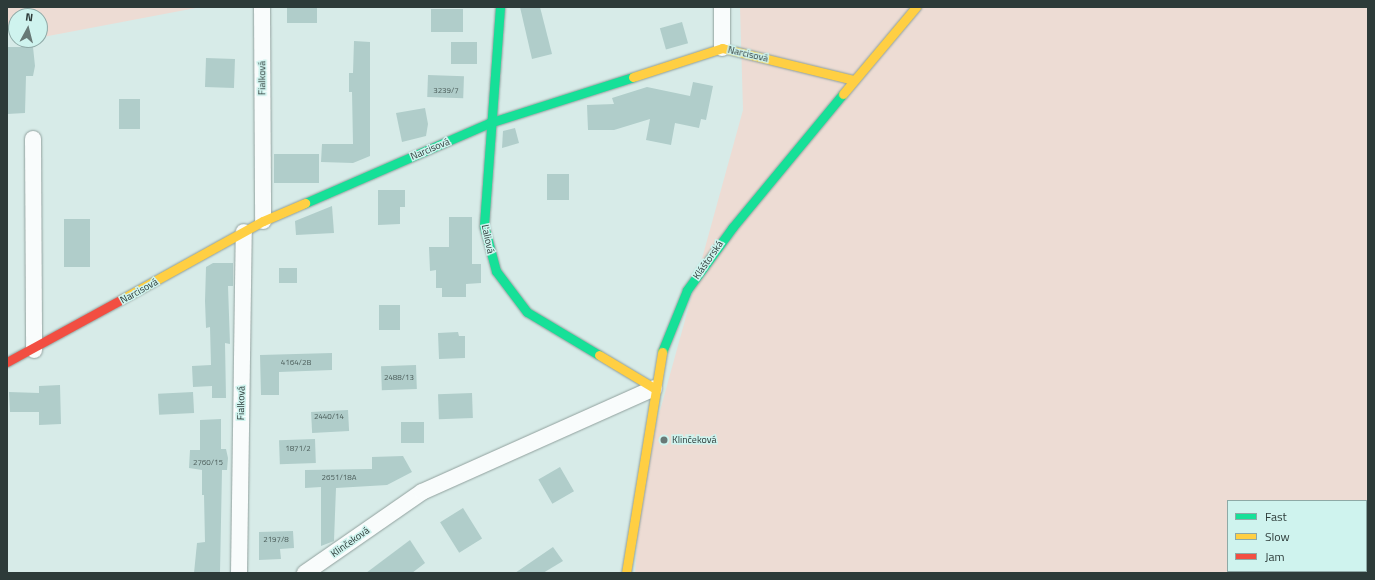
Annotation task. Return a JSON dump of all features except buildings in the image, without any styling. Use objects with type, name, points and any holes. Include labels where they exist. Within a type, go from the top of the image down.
[{"type":"street","name":"Fialková","points":[[262,7],[263,221]]},
{"type":"street","name":"Ľaliová","points":[[500,7],[489,123],[484,226],[496,271],[527,312],[654,388]]},
{"type":"street","points":[[722,7],[722,48]]},
{"type":"street","name":"Kláštorská","points":[[626,573],[654,388],[664,342],[687,290],[722,240],[916,7]]},
{"type":"street","name":"Narcisová","points":[[7,362],[34,350],[263,221],[489,123],[722,48],[854,80]]},
{"type":"street","points":[[33,139],[34,350]]},
{"type":"street","name":"Fialková","points":[[239,573],[244,232]]},
{"type":"street","name":"Klinčeková","points":[[305,573],[422,492],[654,388]]},
{"type":"shaded area","points":[[7,7],[201,7],[48,36],[48,8],[8,8],[7,30]]},
{"type":"shaded area","points":[[740,7],[1368,7],[1368,573],[635,573],[642,476],[743,110]]},
{"type":"traffic: fast","points":[[500,7],[484,226],[496,271],[527,312],[599,355]]},
{"type":"traffic: fast","points":[[305,203],[489,123],[633,77]]},
{"type":"traffic: fast","points":[[662,352],[687,290],[732,228],[843,94]]},
{"type":"traffic: slow","points":[[843,94],[916,7]]},
{"type":"traffic: slow","points":[[633,77],[722,48],[853,80]]},
{"type":"traffic: slow","points":[[122,299],[263,221],[305,203]]},
{"type":"traffic: slow","points":[[626,573],[662,352]]},
{"type":"traffic: slow","points":[[599,355],[654,388]]},
{"type":"traffic: jam","points":[[7,362],[122,299]]},
{"type":"place","name":"Klinčeková","points":[[664,440]]}]
